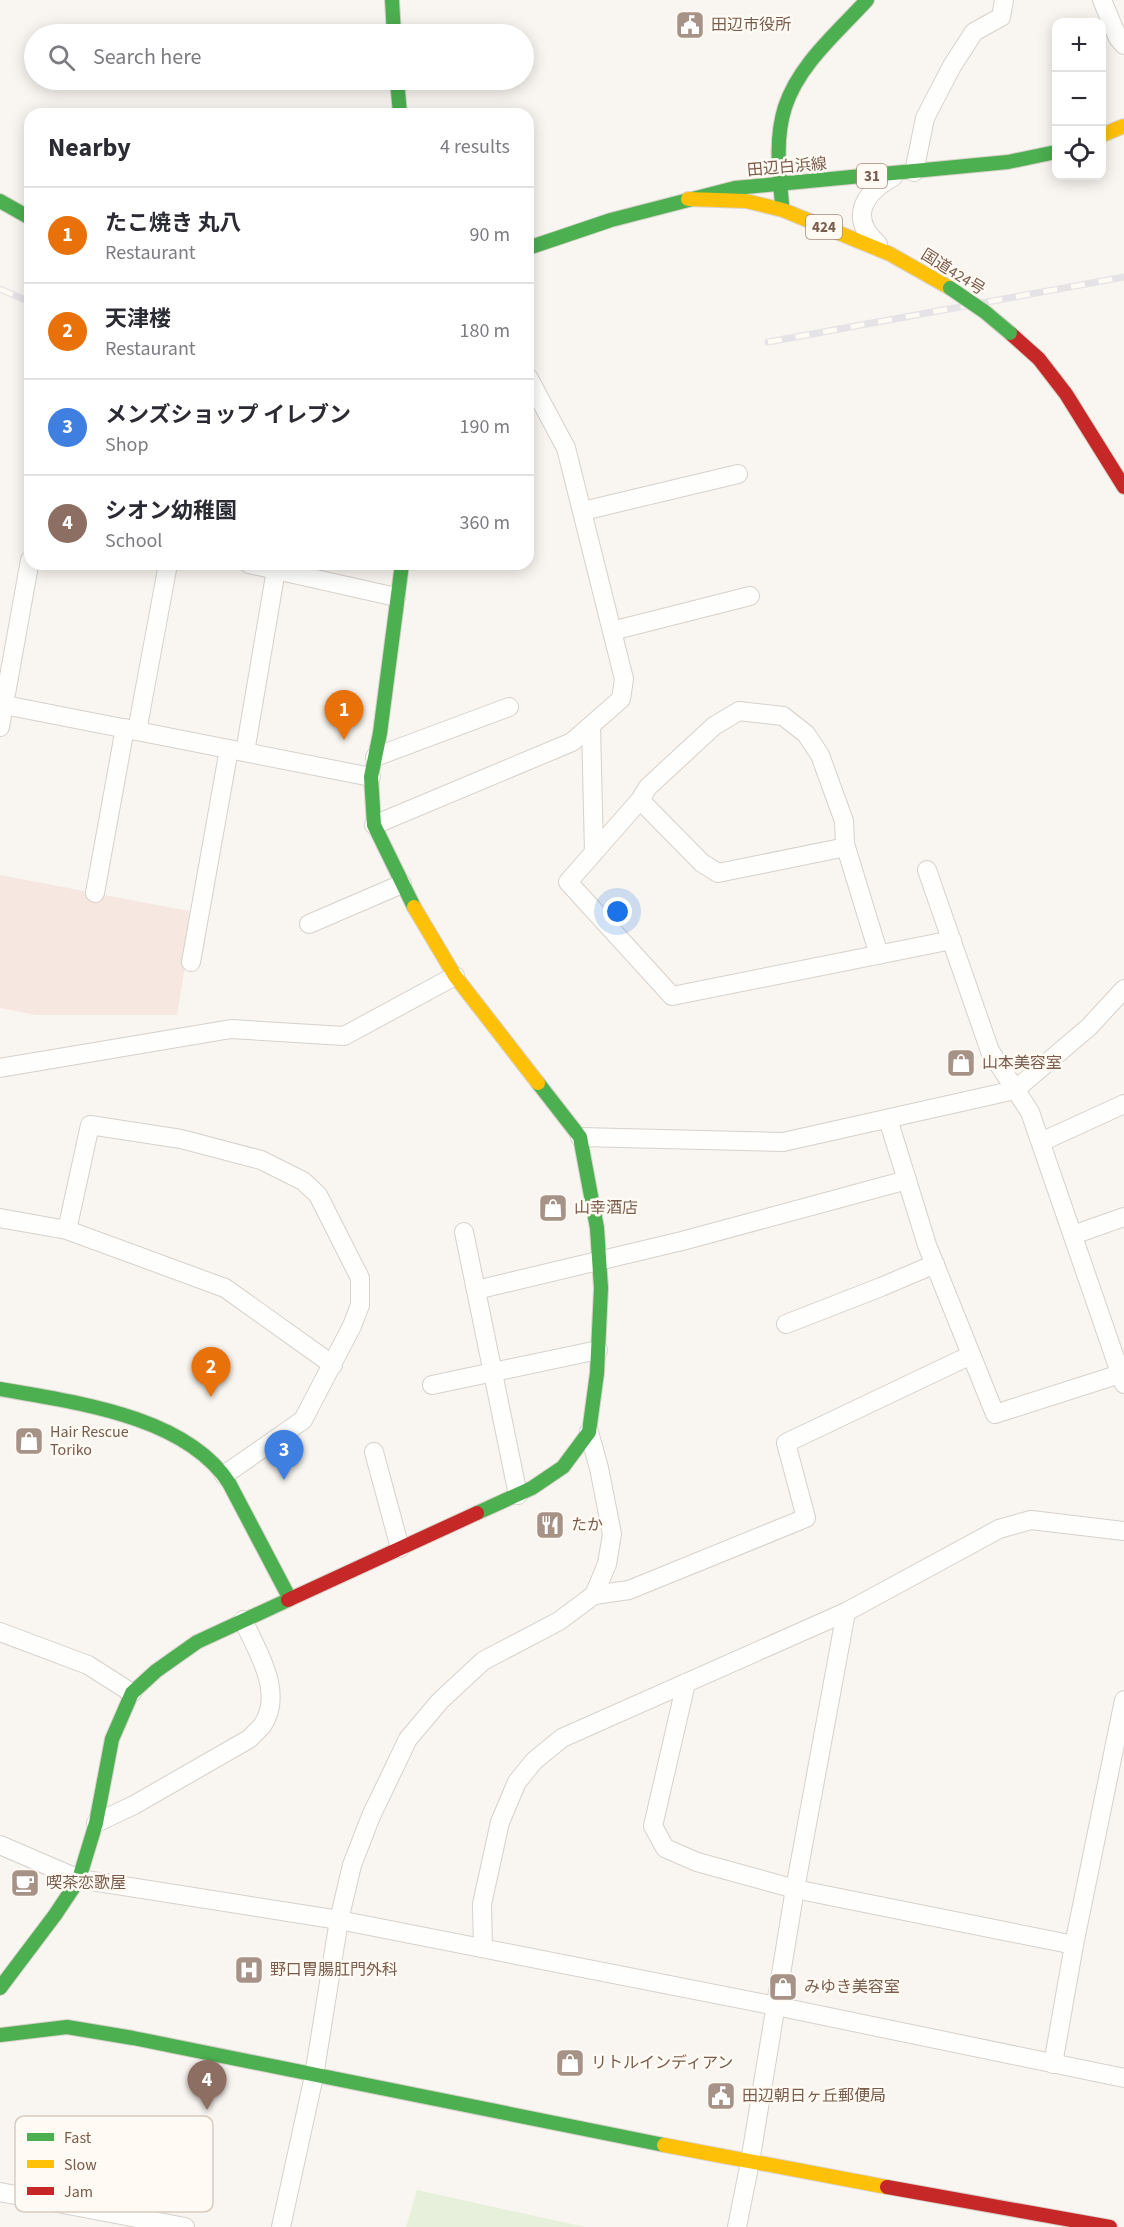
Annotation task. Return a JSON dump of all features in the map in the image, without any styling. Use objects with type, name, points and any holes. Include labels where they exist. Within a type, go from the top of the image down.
[{"type":"main road","points":[[392,0],[393,24]]},
{"type":"main road","points":[[783,210],[779,169],[782,123],[790,96],[809,64],[867,0]]},
{"type":"main road","points":[[399,90],[400,108]]},
{"type":"main road","points":[[1106,133],[1124,126]]},
{"type":"main road","name":"田辺白浜線","points":[[534,246],[594,225],[688,199],[735,189],[1008,162],[1052,153]]},
{"type":"main road","name":"国道424号","points":[[688,199],[746,201],[783,210],[890,254],[950,288],[985,312],[1039,359],[1066,394],[1124,487]]},
{"type":"main road","points":[[0,201],[24,215]]},
{"type":"main road","points":[[0,1988],[55,1916],[79,1879],[96,1823],[112,1739],[132,1692],[156,1671],[197,1642],[532,1488],[563,1467],[589,1432],[598,1350],[601,1288],[597,1228],[580,1137],[455,976],[402,884],[374,825],[371,777],[383,709],[401,570]]},
{"type":"main road","points":[[0,1389],[105,1409],[147,1422],[188,1443],[224,1475],[246,1512],[290,1599]]},
{"type":"main road","points":[[0,2035],[67,2027],[133,2038],[750,2162],[1110,2227]]},
{"type":"street","points":[[890,254],[869,236],[865,226],[862,208],[867,196],[878,185],[905,173],[925,118],[952,66],[974,32],[1001,17],[1004,0]]},
{"type":"street","points":[[1102,0],[1118,38],[1124,45]]},
{"type":"street","points":[[374,825],[572,742],[621,699],[624,679],[566,448],[534,388]]},
{"type":"street","points":[[583,511],[738,474]]},
{"type":"street","points":[[0,727],[2,704],[28,570]]},
{"type":"street","points":[[94,893],[167,570]]},
{"type":"street","points":[[191,962],[276,570]]},
{"type":"street","points":[[289,570],[396,597]]},
{"type":"street","points":[[612,631],[750,596]]},
{"type":"street","points":[[2,704],[371,777]]},
{"type":"street","points":[[375,757],[510,706]]},
{"type":"street","points":[[879,955],[846,848],[844,821],[820,756],[806,734],[783,716],[738,711],[714,726],[648,787],[640,800],[568,882],[672,996],[879,955],[952,940]]},
{"type":"street","points":[[591,726],[594,852]]},
{"type":"street","points":[[640,800],[702,863],[718,873],[846,848]]},
{"type":"street","points":[[888,1119],[934,1264],[995,1414],[1122,1379],[1030,1112],[990,1051],[927,870]]},
{"type":"street","points":[[309,924],[402,884]]},
{"type":"street","points":[[0,1068],[231,1029],[344,1036],[455,976]]},
{"type":"street","points":[[580,1137],[783,1142],[1015,1090],[1089,1027],[1124,989]]},
{"type":"street","points":[[1041,1142],[1124,1104]]},
{"type":"street","points":[[67,1230],[90,1125],[181,1139],[261,1160],[303,1181],[318,1195],[360,1278],[360,1305],[333,1365],[303,1420],[224,1475]]},
{"type":"street","points":[[476,1290],[682,1240],[907,1180]]},
{"type":"street","points":[[1072,1235],[1124,1216]]},
{"type":"street","points":[[0,1218],[67,1230],[225,1288],[333,1365]]},
{"type":"street","points":[[464,1232],[518,1494]]},
{"type":"street","points":[[786,1324],[934,1264]]},
{"type":"street","points":[[432,1385],[598,1350]]},
{"type":"street","points":[[281,2227],[314,2076],[339,1920],[352,1865],[370,1816],[408,1739],[440,1701],[483,1661],[559,1621],[594,1595],[628,1590],[806,1518],[786,1443],[971,1355]]},
{"type":"street","points":[[589,1432],[612,1534],[607,1564],[594,1595]]},
{"type":"street","points":[[374,1452],[400,1548]]},
{"type":"street","points":[[483,1948],[482,1904],[500,1822],[517,1782],[534,1761],[562,1738],[846,1612],[999,1529],[1031,1520],[1124,1531]]},
{"type":"street","points":[[737,2227],[750,2162],[795,1889],[846,1612]]},
{"type":"street","points":[[96,1823],[134,1805],[249,1739],[263,1725],[269,1708],[271,1690],[243,1620]]},
{"type":"street","points":[[0,1632],[88,1665],[132,1692]]},
{"type":"street","points":[[686,1683],[653,1826],[665,1848],[697,1862],[795,1889],[1074,1946]]},
{"type":"street","points":[[1053,2064],[1074,1946],[1124,1700]]},
{"type":"street","points":[[0,1845],[79,1879],[339,1920],[776,2006],[1124,2078]]},
{"type":"street","points":[[0,2192],[15,2195]]},
{"type":"street","points":[[105,2212],[184,2227]]},
{"type":"shaded area","points":[[0,875],[194,912],[177,1015],[36,1015],[0,1008]]},
{"type":"green space","points":[[417,2190],[585,2227],[406,2227]]},
{"type":"railway","points":[[768,342],[1124,277]]},
{"type":"railway","points":[[0,289],[24,299]]},
{"type":"traffic: fast","points":[[392,0],[393,24]]},
{"type":"traffic: fast","points":[[782,204],[779,143],[782,119],[791,91],[820,49],[867,0]]},
{"type":"traffic: fast","points":[[398,90],[399,108]]},
{"type":"traffic: fast","points":[[534,246],[611,220],[735,188],[1008,162],[1052,153]]},
{"type":"traffic: fast","points":[[0,201],[24,215]]},
{"type":"traffic: fast","points":[[950,288],[985,312],[1010,333]]},
{"type":"traffic: fast","points":[[401,570],[380,733],[371,777],[374,825],[414,907]]},
{"type":"traffic: fast","points":[[477,1513],[532,1488],[563,1467],[589,1432],[597,1373],[601,1288],[597,1228],[580,1137],[538,1083]]},
{"type":"traffic: fast","points":[[0,1389],[125,1415],[185,1441],[209,1460],[229,1483],[290,1599]]},
{"type":"traffic: fast","points":[[0,1988],[79,1879],[96,1823],[112,1739],[132,1693],[156,1671],[197,1642],[288,1600]]},
{"type":"traffic: fast","points":[[0,2035],[67,2027],[133,2038],[664,2145]]},
{"type":"traffic: slow","points":[[1106,133],[1124,126]]},
{"type":"traffic: slow","points":[[688,199],[746,201],[783,210],[890,254],[950,288]]},
{"type":"traffic: slow","points":[[414,907],[455,976],[538,1083]]},
{"type":"traffic: slow","points":[[664,2145],[887,2187]]},
{"type":"traffic: jam","points":[[1010,333],[1039,359],[1066,394],[1124,487]]},
{"type":"traffic: jam","points":[[288,1600],[477,1513]]},
{"type":"traffic: jam","points":[[887,2187],[1110,2227]]},
{"type":"place","name":"田辺市役所","points":[[690,25]]},
{"type":"place","name":"たこ焼き 丸八","points":[[344,740]]},
{"type":"place","name":"山本美容室","points":[[961,1063]]},
{"type":"place","name":"山幸酒店","points":[[553,1208]]},
{"type":"place","name":"天津楼","points":[[211,1397]]},
{"type":"place","name":"Hair Rescue Toriko","points":[[29,1441]]},
{"type":"place","name":"メンズショップ イレブン","points":[[284,1480]]},
{"type":"place","name":"たか","points":[[550,1525]]},
{"type":"place","name":"喫茶恋歌屋","points":[[25,1883]]},
{"type":"place","name":"野口胃腸肛門外科","points":[[249,1970]]},
{"type":"place","name":"みゆき美容室","points":[[783,1987]]},
{"type":"place","name":"リトルインディアン","points":[[570,2063]]},
{"type":"place","name":"田辺朝日ヶ丘郵便局","points":[[721,2096]]},
{"type":"place","name":"シオン幼稚園","points":[[207,2110]]}]
